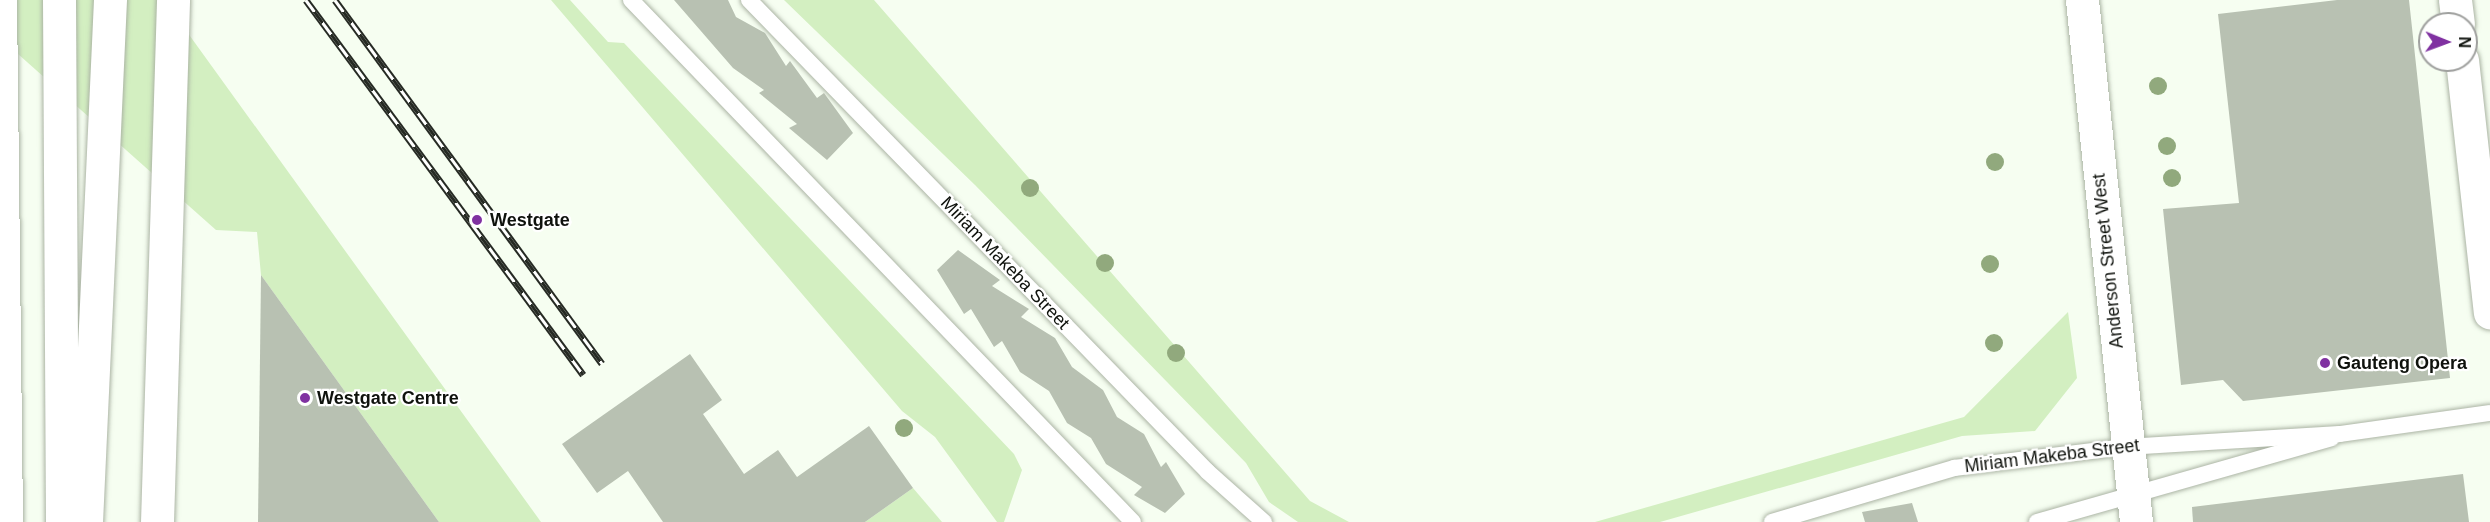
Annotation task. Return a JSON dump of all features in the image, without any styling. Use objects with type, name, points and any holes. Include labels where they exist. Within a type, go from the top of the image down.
[{"type":"main road","points":[[0,0],[6,522]]},
{"type":"main road","points":[[59,0],[62,522]]},
{"type":"main road","points":[[86,522],[110,0]]},
{"type":"main road","points":[[158,522],[173,0]]},
{"type":"main road","name":"Anderson Street West","points":[[2082,0],[2126,447],[2135,507]]},
{"type":"main road","points":[[2463,72],[2490,312]]},
{"type":"lane","points":[[631,0],[1133,522]]},
{"type":"lane","name":"Miriam Makeba Street","points":[[749,0],[1208,472],[1264,522]]},
{"type":"lane","name":"Miriam Makeba Street","points":[[1772,522],[1954,468],[2126,447],[2340,434],[2490,413]]},
{"type":"lane","name":"Miriam Makeba Street","points":[[2037,522],[2135,507],[2340,434]]},
{"type":"green space","points":[[0,0],[164,0],[541,522],[439,522],[261,275],[257,232],[216,230],[0,38]]},
{"type":"green space","points":[[551,0],[570,0],[608,42],[624,43],[1014,454],[1022,470],[1004,522],[997,522],[935,437],[902,411]]},
{"type":"green space","points":[[784,0],[874,0],[1310,501],[1349,522],[1298,522],[1269,502],[1246,463],[975,185]]},
{"type":"green space","points":[[2068,312],[2077,378],[2035,431],[1962,436],[1660,522],[1595,522],[1964,417]]},
{"type":"green space","points":[[913,488],[942,522],[865,522]]},
{"type":"building","points":[[674,0],[728,0],[736,17],[765,33],[786,66],[790,61],[817,98],[824,93],[853,133],[827,160],[789,128],[797,124],[759,93],[764,90],[733,68]]},
{"type":"building","points":[[2337,0],[2409,0],[2450,378],[2243,401],[2223,380],[2181,385],[2163,209],[2239,203],[2218,14]]},
{"type":"building","points":[[958,250],[1000,280],[992,286],[1029,309],[1021,317],[1055,338],[1072,367],[1103,390],[1117,417],[1144,434],[1161,467],[1166,462],[1185,494],[1165,513],[1134,495],[1142,487],[1106,464],[1091,438],[1067,423],[1049,391],[1020,372],[1002,341],[994,347],[971,309],[964,314],[937,270]]},
{"type":"building","name":"Westgate Centre","points":[[261,275],[439,522],[258,522]]},
{"type":"building","points":[[690,354],[722,400],[703,414],[744,474],[778,450],[797,477],[869,426],[913,488],[865,522],[663,522],[628,471],[597,493],[562,444]]},
{"type":"building","points":[[2463,474],[2469,522],[2193,522],[2192,507]]},
{"type":"building","points":[[1912,503],[1918,522],[1865,522],[1862,512]]},
{"type":"railway","points":[[306,0],[583,375]]},
{"type":"railway","points":[[335,0],[602,363]]},
{"type":"place","name":"Westgate","points":[[477,220]]},
{"type":"place","name":"Gauteng Opera","points":[[2325,363]]},
{"type":"place","name":"Westgate Centre","points":[[305,398]]}]
